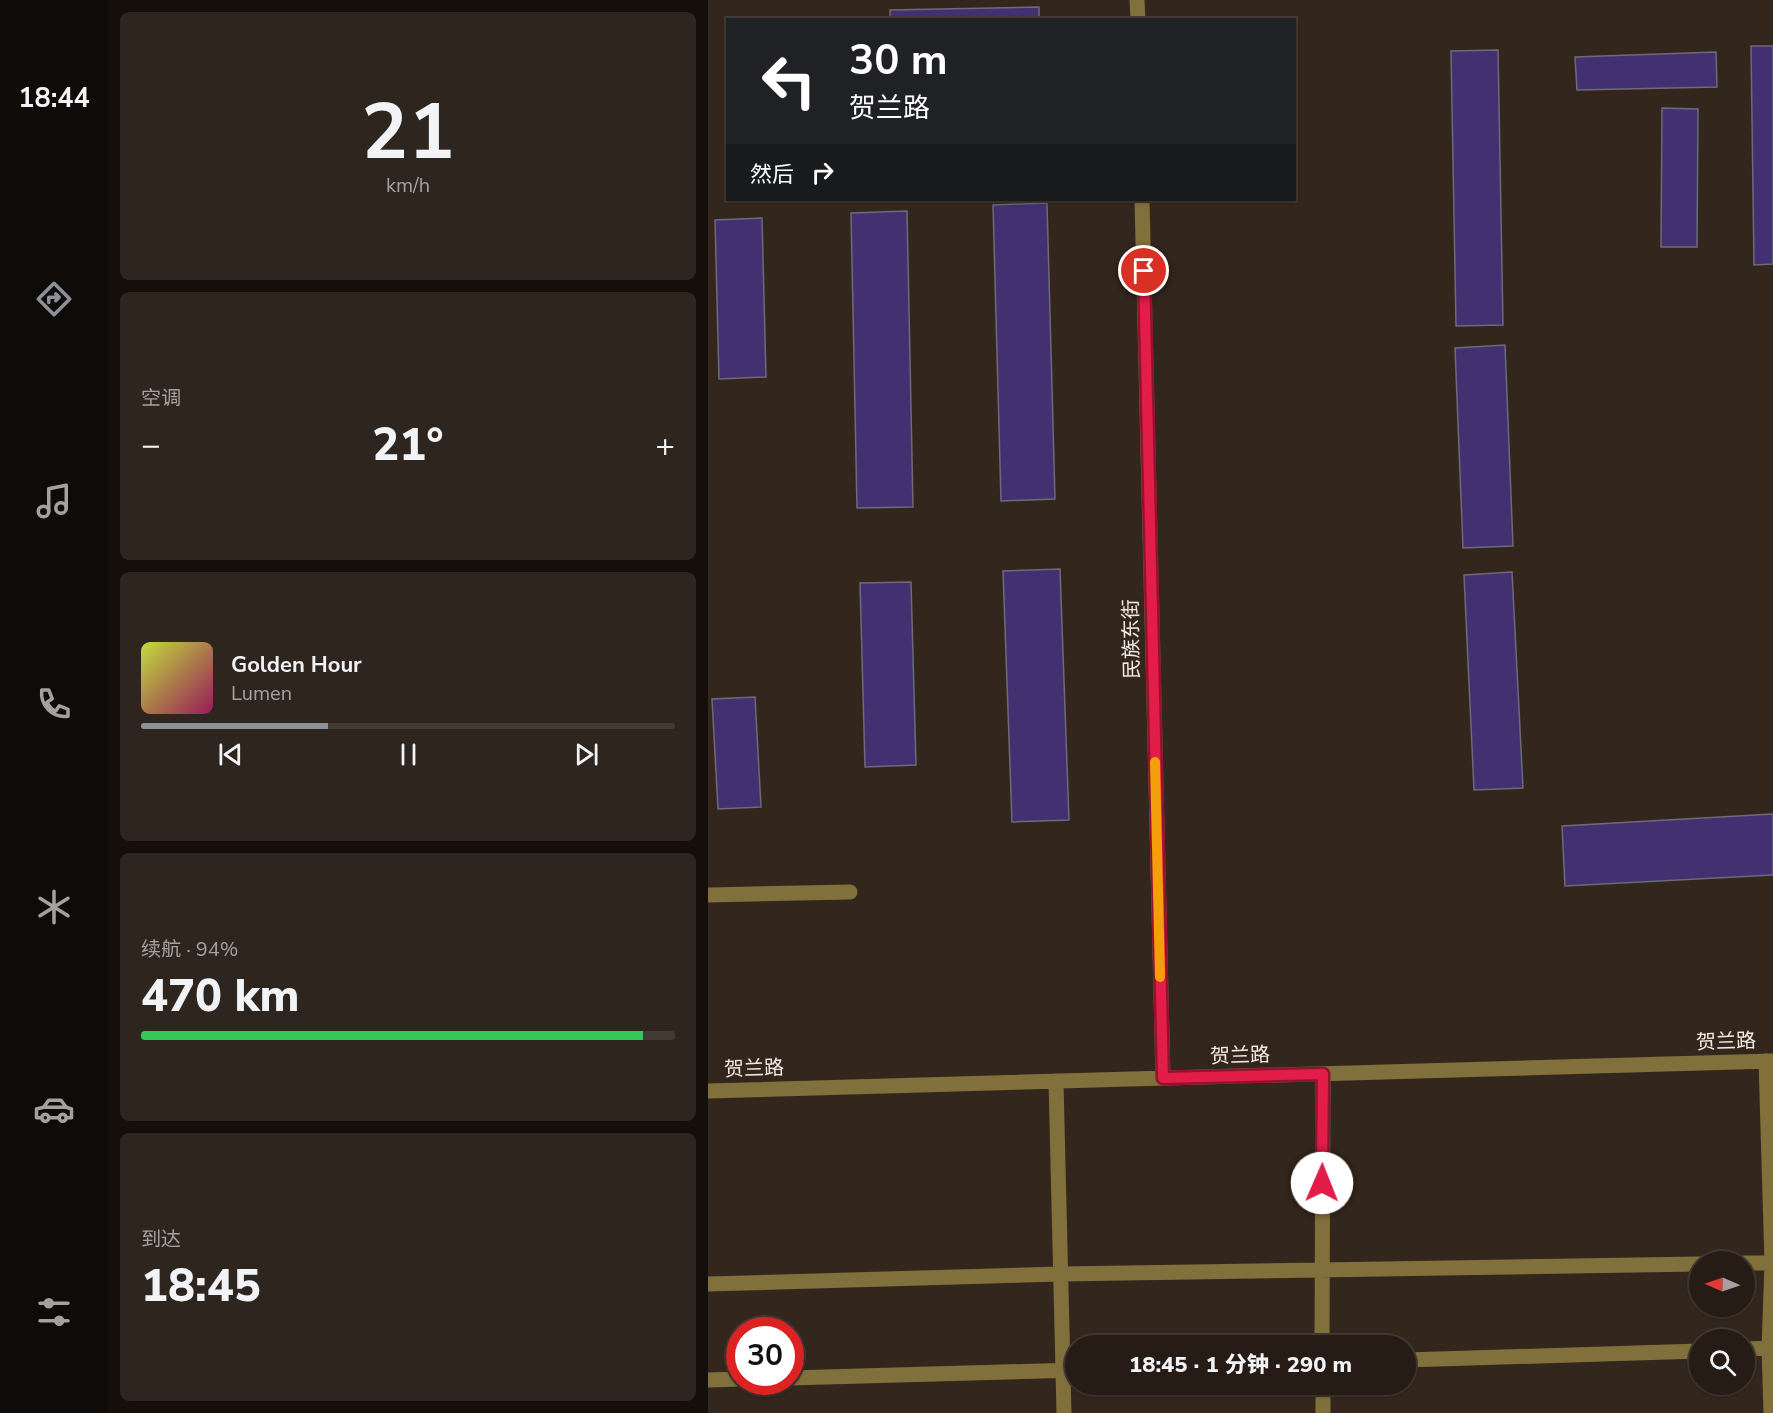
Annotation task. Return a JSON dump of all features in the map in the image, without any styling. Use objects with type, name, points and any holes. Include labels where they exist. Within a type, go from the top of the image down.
[{"type":"street","points":[[1137,0],[1138,18]]},
{"type":"street","name":"民族东街","points":[[1142,201],[1163,1078]]},
{"type":"street","points":[[708,895],[850,892]]},
{"type":"street","points":[[1769,1061],[1773,1263],[1771,1413]]},
{"type":"street","name":"贺兰路","points":[[708,1091],[1769,1061]]},
{"type":"street","points":[[1322,1335],[1323,1074]]},
{"type":"street","points":[[1056,1081],[1061,1274],[1066,1335]]},
{"type":"street","points":[[1755,1263],[1773,1263]]},
{"type":"street","points":[[708,1284],[1061,1274],[1689,1264]]},
{"type":"street","points":[[1755,1349],[1771,1348]]},
{"type":"street","points":[[1416,1360],[1689,1351]]},
{"type":"street","points":[[804,1378],[1065,1370]]},
{"type":"street","points":[[708,1380],[726,1379]]},
{"type":"street","points":[[1064,1413],[1066,1395]]},
{"type":"street","points":[[1323,1395],[1323,1413]]},
{"type":"building","points":[[1039,7],[1039,18],[890,18],[890,10]]},
{"type":"building","points":[[1751,46],[1773,46],[1773,264],[1754,265]]},
{"type":"building","points":[[1498,50],[1503,325],[1456,326],[1451,51]]},
{"type":"building","points":[[1716,52],[1717,87],[1577,90],[1575,57]]},
{"type":"building","points":[[1662,108],[1698,109],[1697,247],[1661,247]]},
{"type":"building","points":[[1047,203],[1055,499],[1001,501],[993,205]]},
{"type":"building","points":[[907,211],[913,507],[857,508],[851,213]]},
{"type":"building","points":[[762,218],[766,377],[719,379],[715,220]]},
{"type":"building","points":[[1505,345],[1513,546],[1463,548],[1455,348]]},
{"type":"building","points":[[1060,569],[1069,820],[1012,822],[1003,571]]},
{"type":"building","points":[[1512,572],[1523,788],[1474,790],[1464,575]]},
{"type":"building","points":[[911,582],[916,765],[865,767],[860,583]]},
{"type":"building","points":[[755,697],[761,807],[718,809],[712,699]]},
{"type":"building","points":[[1773,814],[1773,875],[1565,886],[1562,826]]},
{"type":"slow traffic","points":[[1155,762],[1160,977]]},
{"type":"route","points":[[1144,271],[1163,1078],[1323,1074],[1322,1183]]}]
